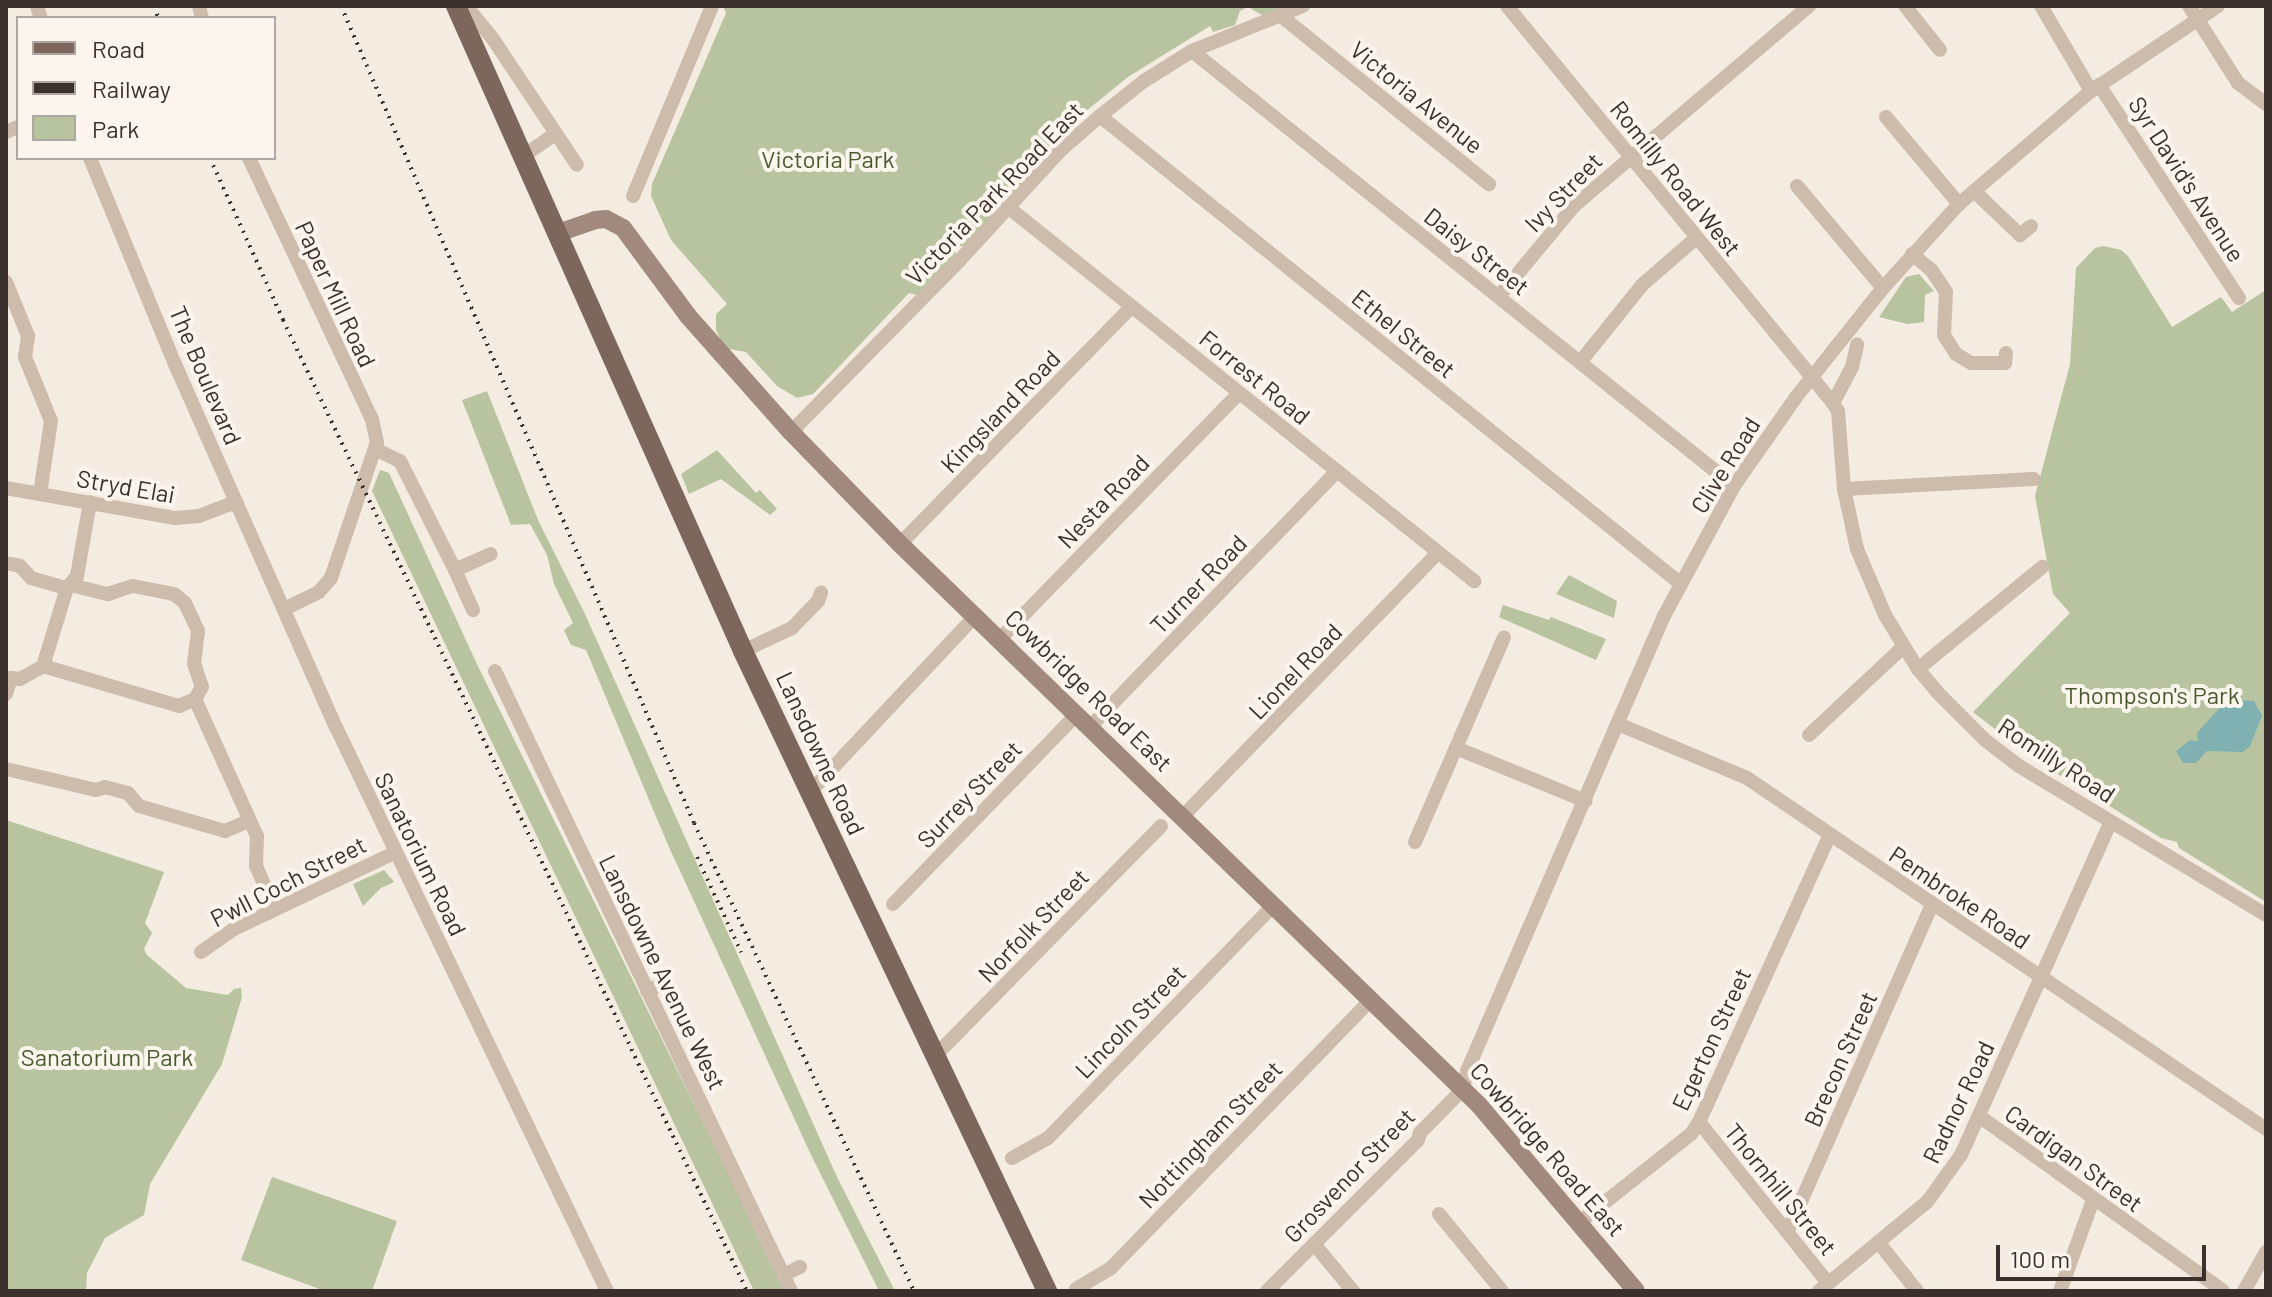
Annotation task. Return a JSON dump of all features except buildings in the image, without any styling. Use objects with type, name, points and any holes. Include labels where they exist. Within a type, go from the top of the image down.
[{"type":"main road","points":[[456,6],[558,233]]},
{"type":"main road","name":"Lansdowne Road","points":[[558,233],[743,651],[1047,1291]]},
{"type":"street","points":[[466,6],[493,39],[577,165]]},
{"type":"street","points":[[633,196],[712,6]]},
{"type":"street","name":"Victoria Park Road East","points":[[791,432],[1062,149],[1100,116],[1144,81],[1192,51],[1303,6]]},
{"type":"street","name":"Romilly Road West","points":[[1507,6],[1811,378]]},
{"type":"street","name":"Ivy Street","points":[[1499,296],[1574,206],[1629,156],[1809,6]]},
{"type":"street","points":[[1905,6],[1940,50]]},
{"type":"street","name":"Syr David's Avenue","points":[[2041,6],[2239,298]]},
{"type":"street","points":[[2189,6],[2238,83],[2266,104]]},
{"type":"street","name":"Clive Road","points":[[1463,1089],[1467,1071],[1618,724],[1681,584],[1734,486],[1811,378],[1883,288],[1959,204],[2095,88],[2218,6]]},
{"type":"street","name":"Victoria Avenue","points":[[1280,15],[1489,184]]},
{"type":"street","name":"Daisy Street","points":[[1192,51],[1734,486]]},
{"type":"street","name":"Ethel Street","points":[[1100,116],[1681,584]]},
{"type":"street","points":[[1886,117],[1959,204]]},
{"type":"street","points":[[525,155],[555,134]]},
{"type":"street","name":"The Boulevard","points":[[91,160],[284,609]]},
{"type":"street","name":"Paper Mill Road","points":[[250,160],[372,419],[377,450]]},
{"type":"street","points":[[1797,186],[1883,288]]},
{"type":"street","points":[[1974,191],[2002,231],[2020,235],[2031,226]]},
{"type":"street","name":"Forrest Road","points":[[1008,207],[1474,581]]},
{"type":"street","name":"Cowbridge Road East","points":[[558,233],[606,219],[623,228],[688,316],[791,432],[900,544],[1463,1089],[1511,1139],[1636,1291]]},
{"type":"street","points":[[1581,361],[1642,285],[1696,238]]},
{"type":"street","points":[[1912,254],[1932,271],[1946,292],[1937,338],[1971,363],[2005,363],[2006,353]]},
{"type":"street","points":[[6,282],[13,318],[28,336],[25,357],[51,426],[40,494]]},
{"type":"street","name":"Kingsland Road","points":[[900,544],[1131,307]]},
{"type":"street","points":[[1811,378],[1833,403],[1852,367],[1857,345]]},
{"type":"street","name":"Nesta Road","points":[[999,640],[1239,393]]},
{"type":"street","name":"Romilly Road","points":[[1833,403],[1838,411],[1844,489],[1857,549],[1875,593],[1918,669],[1985,740],[2111,822],[2266,915]]},
{"type":"street","points":[[284,609],[319,592],[331,578],[377,450],[400,461],[473,610]]},
{"type":"street","name":"Turner Road","points":[[1083,721],[1337,471]]},
{"type":"street","points":[[1844,489],[2034,479]]},
{"type":"street","name":"Stryd Elai","points":[[6,488],[184,518],[236,502]]},
{"type":"street","points":[[6,694],[9,677],[20,679],[43,666],[69,586],[77,576],[90,502]]},
{"type":"street","name":"Lionel Road","points":[[1182,817],[1438,553]]},
{"type":"street","points":[[455,570],[491,554]]},
{"type":"street","points":[[6,563],[20,566],[31,578],[108,594],[133,586],[181,598],[198,631],[194,663],[202,687],[195,699],[179,706],[43,666]]},
{"type":"street","points":[[1918,669],[2042,567]]},
{"type":"street","points":[[743,651],[792,628],[818,601],[821,593]]},
{"type":"street","name":"Sanatorium Road","points":[[284,609],[396,852],[607,1291]]},
{"type":"street","points":[[810,792],[975,616]]},
{"type":"street","points":[[1415,842],[1504,637]]},
{"type":"street","points":[[1809,735],[1903,647]]},
{"type":"street","name":"Lansdowne Avenue West","points":[[495,671],[791,1291]]},
{"type":"street","points":[[195,699],[235,781],[237,796],[257,836],[256,866],[275,909]]},
{"type":"street","points":[[517,718],[531,711]]},
{"type":"street","name":"Surrey Street","points":[[893,904],[1083,721]]},
{"type":"street","name":"Pembroke Road","points":[[1618,724],[1735,771],[2266,1129]]},
{"type":"street","points":[[1456,748],[1586,801]]},
{"type":"street","points":[[6,769],[96,790],[105,787],[128,793],[139,806],[225,831],[249,821]]},
{"type":"street","name":"Radnor Road","points":[[1824,1287],[1936,1192],[1961,1155],[2111,822]]},
{"type":"street","name":"Norfolk Street","points":[[936,1055],[1161,826]]},
{"type":"street","name":"Egerton Street","points":[[1580,1222],[1691,1134],[1699,1122],[1830,834]]},
{"type":"street","name":"Pwll Coch Street","points":[[201,952],[221,936],[396,852]]},
{"type":"street","name":"Lincoln Street","points":[[1012,1158],[1048,1138],[1274,905]]},
{"type":"street","name":"Brecon Street","points":[[1788,1231],[1932,905]]},
{"type":"street","points":[[647,991],[665,983]]},
{"type":"street","name":"Nottingham Street","points":[[1076,1289],[1111,1268],[1370,1001]]},
{"type":"street","name":"Grosvenor Street","points":[[1267,1291],[1418,1140],[1420,1133],[1463,1089]]},
{"type":"street","name":"Cardigan Street","points":[[1979,1116],[2223,1291]]},
{"type":"street","name":"Thornhill Street","points":[[1699,1122],[1788,1231],[1824,1287]]},
{"type":"street","points":[[2060,1291],[2093,1200]]},
{"type":"street","points":[[1439,1214],[1502,1291]]},
{"type":"street","points":[[1879,1243],[1917,1291]]},
{"type":"street","points":[[1314,1244],[1353,1291]]},
{"type":"street","points":[[2244,1291],[2261,1272],[2266,1252]]},
{"type":"street","points":[[784,1275],[800,1267]]},
{"type":"green space","name":"Victoria Park","points":[[723,6],[1308,6],[1262,15],[1248,7],[1240,11],[1235,25],[1213,32],[1210,26],[1128,77],[1081,115],[1020,174],[1024,185],[995,205],[992,219],[964,246],[953,247],[959,261],[917,295],[909,293],[813,394],[797,398],[777,386],[746,352],[729,349],[721,341],[716,330],[716,314],[727,304],[671,240],[651,196],[652,184],[726,13]]},
{"type":"green space","name":"Thompson's Park","points":[[2104,246],[2121,250],[2128,256],[2172,327],[2221,297],[2232,312],[2266,290],[2266,902],[2179,848],[2177,842],[2161,838],[2035,760],[1973,712],[2070,613],[2053,594],[2035,496],[2070,364],[2076,268],[2095,248]]},
{"type":"green space","points":[[1919,274],[1934,291],[1925,295],[1924,322],[1907,324],[1879,317],[1906,277]]},
{"type":"green space","points":[[487,391],[538,520],[585,614],[838,1179],[895,1291],[879,1291],[812,1157],[668,845],[586,650],[571,645],[564,630],[573,623],[554,584],[547,555],[530,524],[511,525],[462,400]]},
{"type":"green space","points":[[717,450],[756,493],[760,490],[777,509],[770,515],[721,479],[689,494],[681,474]]},
{"type":"green space","points":[[380,470],[389,473],[476,662],[786,1291],[754,1291],[372,491]]},
{"type":"green space","points":[[1569,575],[1617,601],[1614,618],[1556,594]]},
{"type":"green space","points":[[1503,605],[1549,620],[1551,617],[1606,639],[1596,660],[1499,617]]},
{"type":"green space","name":"Sanatorium Park","points":[[6,820],[164,872],[145,923],[152,933],[144,949],[147,955],[186,988],[228,995],[234,989],[241,988],[242,997],[222,1064],[150,1184],[144,1215],[105,1238],[87,1273],[86,1291],[6,1291]]},
{"type":"green space","points":[[384,870],[394,882],[381,888],[363,906],[353,884]]},
{"type":"green space","points":[[272,1177],[397,1221],[372,1291],[325,1291],[241,1260]]},
{"type":"water","points":[[2234,700],[2254,701],[2262,716],[2250,746],[2243,752],[2207,751],[2196,763],[2183,763],[2176,751],[2190,740],[2198,741],[2197,733],[2223,704]]},
{"type":"railway","points":[[155,6],[158,16]]},
{"type":"railway","points":[[341,6],[694,823],[914,1291]]},
{"type":"railway","points":[[211,160],[283,320],[747,1291]]},
{"type":"railway","points":[[697,857],[741,952]]}]
